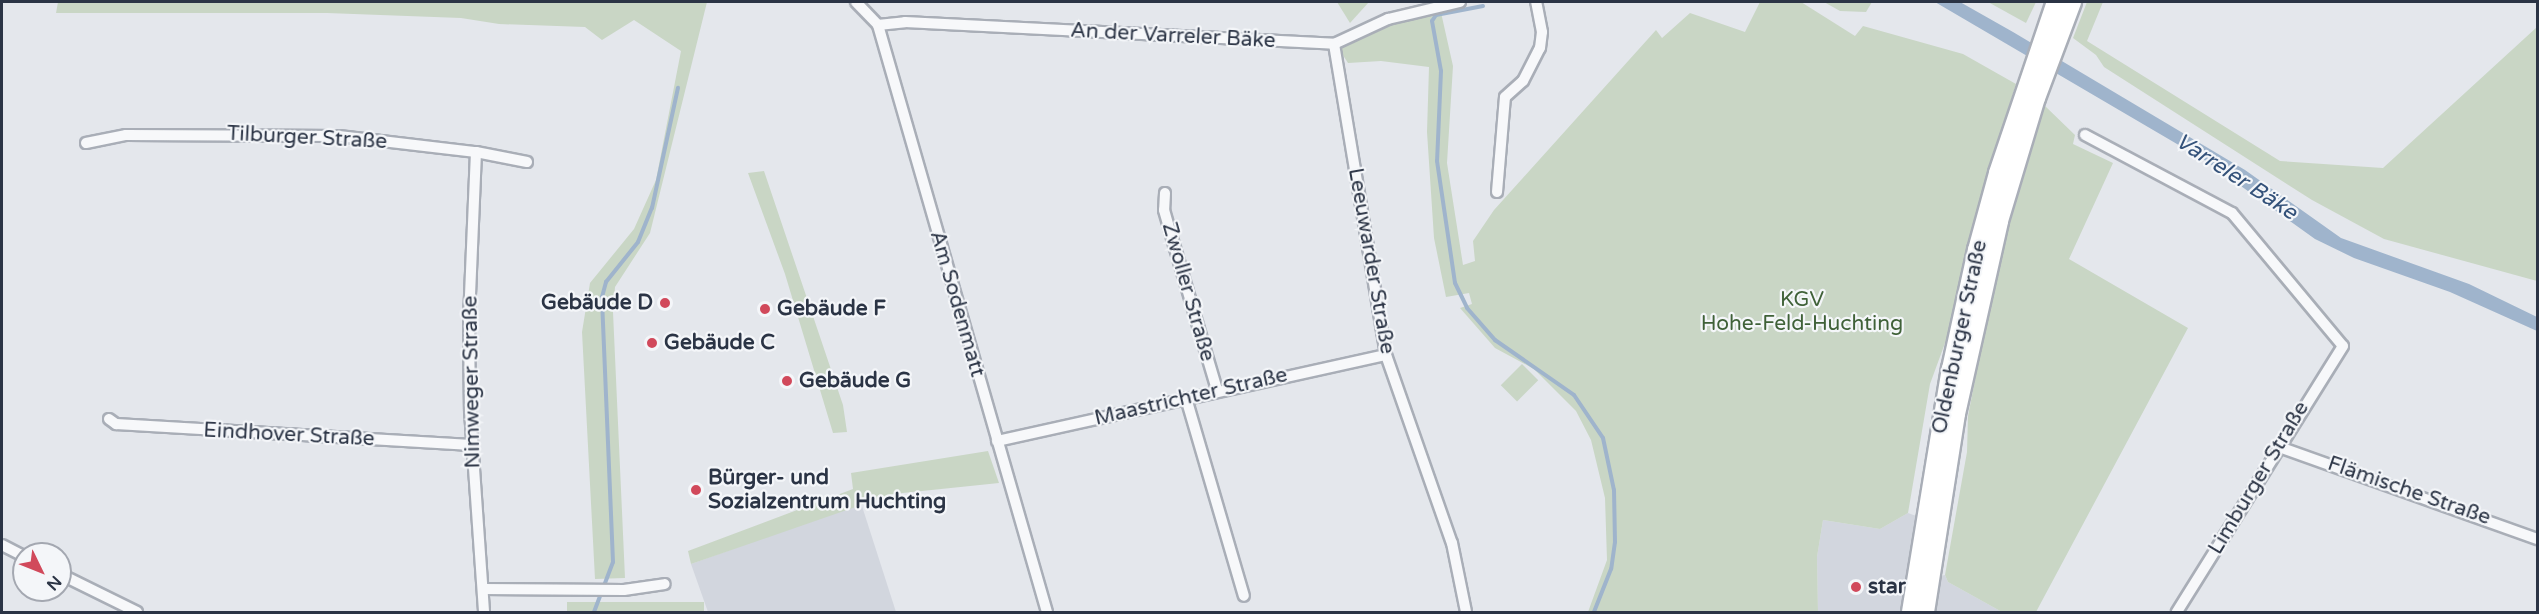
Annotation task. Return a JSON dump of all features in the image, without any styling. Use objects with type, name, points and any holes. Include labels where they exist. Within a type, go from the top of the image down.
[{"type":"highway","points":[[2054,31],[2056,2]]},
{"type":"highway","points":[[2054,31],[2072,2]]},
{"type":"highway","name":"Oldenburger Straße","points":[[1911,612],[1953,360],[1977,250],[2054,31]]},
{"type":"highway","name":"Oldenburger Straße","points":[[1925,612],[1970,348],[2030,94]]},
{"type":"street","name":"Am Sodenmatt","points":[[856,2],[878,25],[1047,612]]},
{"type":"street","name":"An der Varreler Bäke","points":[[878,25],[905,22],[1334,44],[1388,19],[1460,2]]},
{"type":"street","points":[[1497,192],[1505,97],[1523,81],[1540,48],[1542,32],[1536,2]]},
{"type":"street","name":"Leeuwarder Straße","points":[[1334,44],[1386,355],[1452,543],[1466,612]]},
{"type":"street","name":"Tilburger Straße","points":[[86,143],[126,135],[339,136],[476,152],[527,162]]},
{"type":"street","name":"Limburger Straße","points":[[2085,135],[2232,213],[2343,346],[2177,612]]},
{"type":"street","name":"Nimweger Straße","points":[[476,152],[469,319],[471,445],[484,612]]},
{"type":"street","name":"Zwoller Straße","points":[[1164,193],[1164,210],[1174,248],[1217,390]]},
{"type":"street","name":"Maastrichter Straße","points":[[997,441],[1217,390],[1386,355]]},
{"type":"street","points":[[1186,398],[1244,596]]},
{"type":"street","name":"Eindhover Straße","points":[[109,420],[116,424],[471,445]]},
{"type":"street","name":"Flämische Straße","points":[[2279,447],[2538,539]]},
{"type":"street","points":[[72,580],[137,612]]},
{"type":"street","points":[[483,589],[588,591],[624,590],[665,584]]},
{"type":"shaded area","points":[[861,503],[896,612],[708,612],[691,564]]},
{"type":"shaded area","points":[[1908,513],[1919,517],[1904,612],[1818,612],[1817,557],[1823,520],[1880,529]]},
{"type":"shaded area","points":[[1945,575],[1948,582],[2002,612],[1931,612],[1936,577]]},
{"type":"green space","points":[[58,2],[707,2],[650,233],[615,287],[613,312],[625,578],[595,579],[582,332],[590,283],[634,229],[656,180],[681,51],[634,20],[602,40],[585,27],[499,24],[461,18],[327,13],[56,13]]},
{"type":"green space","points":[[1337,2],[1369,2],[1350,23]]},
{"type":"green space","name":"KGV Hohe-Feld-Huchting","points":[[1760,2],[1801,2],[1855,36],[1863,26],[1963,54],[2016,84],[1998,141],[1952,324],[1930,384],[1908,513],[1880,529],[1823,520],[1817,557],[1818,612],[1588,612],[1607,560],[1605,498],[1591,440],[1576,411],[1534,369],[1495,348],[1460,308],[1472,304],[1469,293],[1446,297],[1434,238],[1427,132],[1429,67],[1381,61],[1348,63],[1339,49],[1388,23],[1440,8],[1453,66],[1447,163],[1463,265],[1475,261],[1473,241],[1494,210],[1656,30],[1662,38],[1690,13],[1745,32]]},
{"type":"green space","points":[[1824,2],[1872,2],[1866,12],[1840,11]]},
{"type":"green space","points":[[1988,2],[2036,2],[2026,23]]},
{"type":"green space","points":[[2087,2],[2103,2],[2087,41],[2280,161],[2383,168],[2537,27],[2537,281],[2384,239],[2312,200],[2104,67],[2096,55],[2073,38]]},
{"type":"green space","points":[[2045,106],[2075,135],[2073,144],[2113,163],[2069,259],[2188,328],[2036,612],[2002,612],[1948,582],[1945,575],[1967,452],[1968,416],[1997,266]]},
{"type":"green space","points":[[764,171],[843,405],[847,432],[833,433],[785,274],[748,173]]},
{"type":"green space","points":[[1522,364],[1538,380],[1517,401],[1501,385]]},
{"type":"green space","points":[[988,451],[999,483],[893,494],[691,564],[688,551],[853,489],[851,473]]},
{"type":"green space","points":[[567,602],[704,602],[704,612],[567,612]]},
{"type":"water","name":"Varreler Bäke","points":[[1935,2],[1960,2],[2013,32],[2245,170],[2341,238],[2469,284],[2537,317],[2537,331],[2450,292],[2354,258],[2315,239],[2206,161]]},
{"type":"waterway","points":[[1483,6],[1436,15],[1432,21],[1441,71],[1437,161],[1455,283],[1467,308],[1495,340],[1574,395],[1603,438],[1614,490],[1615,542],[1611,569],[1594,612]]},
{"type":"waterway","points":[[594,612],[613,562],[602,297],[606,282],[638,242],[652,208],[678,88]]},
{"type":"place","name":"Gebäude D","points":[[665,303]]},
{"type":"place","name":"Gebäude F","points":[[765,309]]},
{"type":"place","name":"Gebäude C","points":[[652,343]]},
{"type":"place","name":"Gebäude G","points":[[787,381]]},
{"type":"place","name":"Bürger- und Sozialzentrum Huchting","points":[[696,490]]},
{"type":"place","name":"star","points":[[1856,587]]}]
